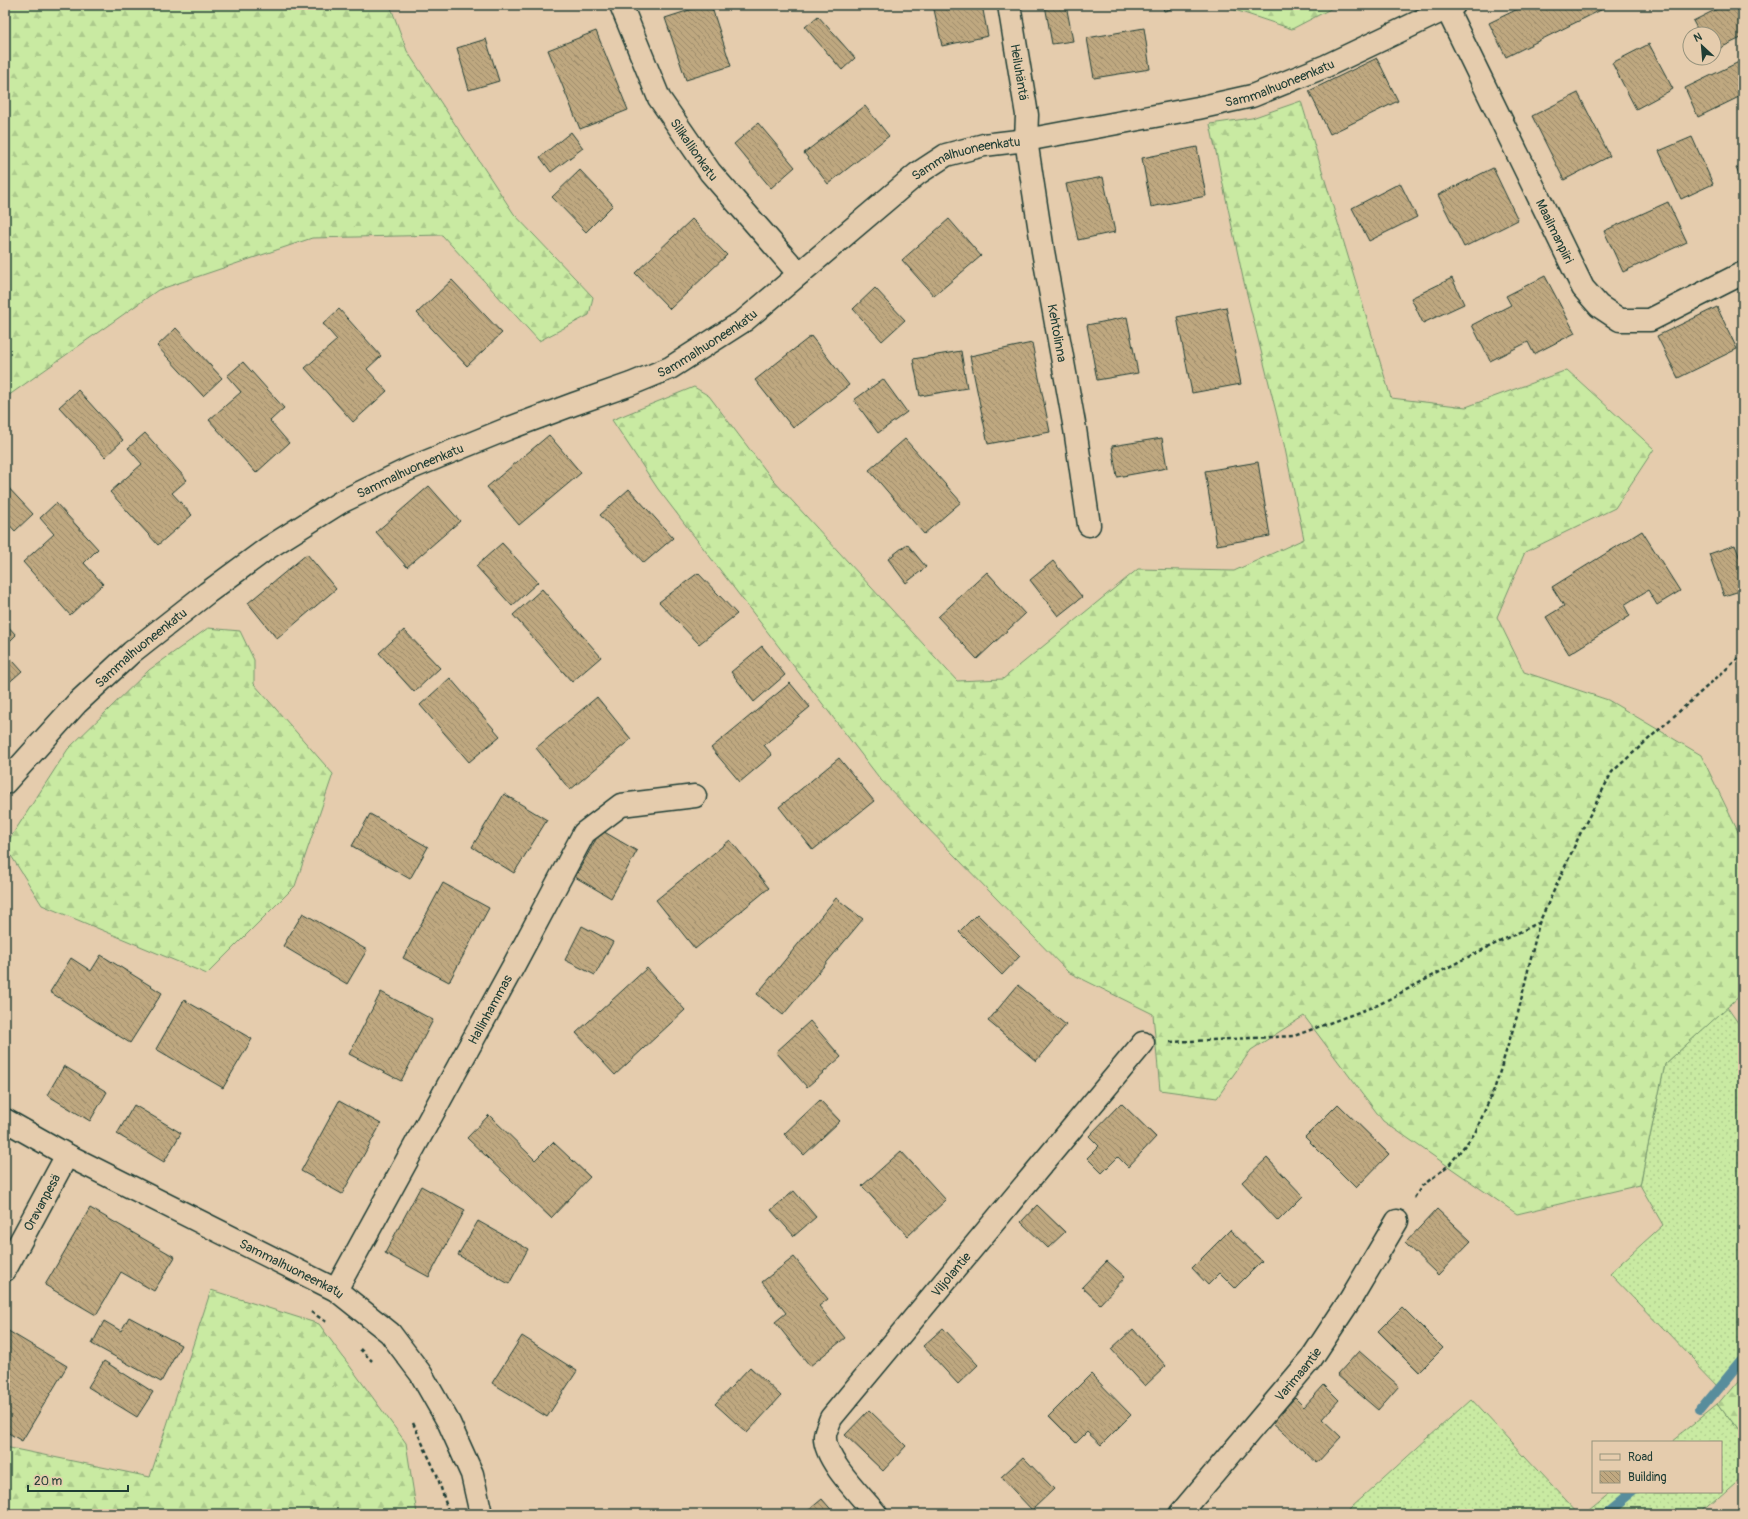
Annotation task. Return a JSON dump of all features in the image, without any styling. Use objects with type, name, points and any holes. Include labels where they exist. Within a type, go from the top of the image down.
[{"type":"street","name":"Silikallionkatu","points":[[621,5],[659,98],[710,172],[799,274]]},
{"type":"street","name":"Heiluhäntä","points":[[1010,5],[1027,115],[1026,140]]},
{"type":"street","name":"Sammalhuoneenkatu","points":[[5,783],[77,703],[132,652],[207,593],[268,548],[341,502],[411,468],[515,426],[631,384],[670,368],[746,320],[917,174],[946,155],[984,145],[1026,140],[1198,108],[1252,96],[1326,66],[1450,7]]},
{"type":"street","name":"Maailmanpiiri","points":[[1450,7],[1583,288],[1599,306],[1620,320],[1650,320],[1743,273]]},
{"type":"street","name":"Kehtolinna","points":[[1026,140],[1043,251],[1075,429],[1089,525]]},
{"type":"street","name":"Hallinhammas","points":[[336,1290],[515,963],[584,833],[621,805],[695,796]]},
{"type":"street","name":"Viljolantie","points":[[876,1514],[841,1472],[829,1454],[825,1436],[831,1418],[1143,1043]]},
{"type":"street","name":"Sammalhuoneenkatu","points":[[5,1120],[67,1155],[336,1290],[390,1333],[421,1374],[449,1423],[472,1474],[481,1514]]},
{"type":"street","name":"Oravanpesä","points":[[5,1270],[67,1155]]},
{"type":"street","name":"Varimaantie","points":[[1180,1514],[1312,1359],[1398,1221]]},
{"type":"path","points":[[1398,1221],[1422,1186],[1449,1165],[1475,1132],[1495,1087],[1518,1013],[1539,923],[1581,832],[1612,772],[1743,654]]},
{"type":"path","points":[[1143,1043],[1294,1036],[1378,1005],[1462,960],[1539,923]]},
{"type":"path","points":[[308,1310],[334,1327]]},
{"type":"path","points":[[358,1347],[374,1362]]},
{"type":"path","points":[[412,1419],[437,1475],[449,1514]]},
{"type":"green space","points":[[5,5],[390,5],[407,51],[514,214],[593,297],[589,315],[539,341],[442,235],[312,238],[158,290],[5,398]]},
{"type":"green space","points":[[1220,5],[1338,5],[1292,29]]},
{"type":"green space","points":[[1301,101],[1391,398],[1466,407],[1567,370],[1654,449],[1615,508],[1525,552],[1497,617],[1524,672],[1608,700],[1701,755],[1743,842],[1743,993],[1665,1064],[1640,1185],[1517,1214],[1383,1121],[1304,1016],[1251,1050],[1217,1098],[1160,1090],[1153,1014],[1068,972],[881,780],[658,489],[612,420],[694,387],[709,396],[773,480],[957,681],[1003,679],[1138,569],[1234,571],[1304,539],[1284,444],[1243,278],[1210,124],[1252,118]]},
{"type":"green space","points":[[208,628],[240,631],[254,660],[254,684],[333,774],[295,886],[207,974],[42,905],[5,846],[68,749],[149,670]]},
{"type":"green space","points":[[1727,1007],[1743,1030],[1743,1217],[1740,1220],[1743,1224],[1743,1358],[1720,1387],[1610,1273],[1663,1225],[1640,1185],[1665,1064]]},
{"type":"green space","points":[[211,1290],[319,1324],[406,1443],[417,1514],[5,1514],[5,1447],[150,1477]]},
{"type":"green space","points":[[1743,1374],[1743,1440],[1717,1405]]},
{"type":"green space","points":[[1471,1399],[1578,1514],[1345,1514],[1352,1507]]},
{"type":"green space","points":[[1717,1405],[1743,1440],[1743,1476],[1700,1514],[1582,1514],[1608,1493],[1722,1493],[1722,1441],[1672,1441]]},
{"type":"building","points":[[705,5],[711,5],[731,66],[686,80],[665,18]]},
{"type":"building","points":[[933,5],[982,5],[988,36],[942,46]]},
{"type":"building","points":[[1045,5],[1066,5],[1073,41],[1052,44]]},
{"type":"building","points":[[1162,5],[1186,5],[1164,11]]},
{"type":"building","points":[[1526,5],[1611,5],[1506,57],[1489,23]]},
{"type":"building","points":[[1725,5],[1743,5],[1743,37],[1722,47],[1722,26],[1696,26],[1693,21]]},
{"type":"building","points":[[818,16],[855,58],[842,70],[805,27]]},
{"type":"building","points":[[1144,28],[1150,69],[1094,78],[1087,38]]},
{"type":"building","points":[[596,31],[628,110],[580,129],[548,50]]},
{"type":"building","points":[[486,39],[499,81],[469,90],[457,48]]},
{"type":"building","points":[[1649,44],[1673,89],[1636,109],[1612,63]]},
{"type":"building","points":[[1377,58],[1398,101],[1330,134],[1309,91]]},
{"type":"building","points":[[1743,60],[1743,95],[1698,117],[1685,88]]},
{"type":"building","points":[[1578,93],[1610,156],[1564,180],[1532,116]]},
{"type":"building","points":[[865,106],[889,136],[828,184],[804,153]]},
{"type":"building","points":[[758,123],[795,167],[771,188],[734,144]]},
{"type":"building","points":[[571,132],[583,148],[551,172],[540,157]]},
{"type":"building","points":[[1692,137],[1713,184],[1681,199],[1659,151]]},
{"type":"building","points":[[1197,147],[1206,196],[1151,207],[1142,158]]},
{"type":"building","points":[[1743,165],[1743,184],[1736,168]]},
{"type":"building","points":[[1493,168],[1518,220],[1464,247],[1438,195]]},
{"type":"building","points":[[580,170],[613,205],[586,232],[552,197]]},
{"type":"building","points":[[1103,177],[1115,232],[1078,240],[1066,184]]},
{"type":"building","points":[[1400,183],[1417,217],[1369,241],[1352,208]]},
{"type":"building","points":[[1668,202],[1687,242],[1623,272],[1604,231]]},
{"type":"building","points":[[692,219],[727,255],[670,309],[635,273]]},
{"type":"building","points":[[949,219],[981,256],[934,296],[902,260]]},
{"type":"building","points":[[1545,276],[1575,333],[1534,354],[1528,342],[1490,361],[1472,325],[1511,305],[1506,296]]},
{"type":"building","points":[[1452,278],[1464,304],[1423,323],[1411,298]]},
{"type":"building","points":[[452,280],[502,333],[467,366],[417,313]]},
{"type":"building","points":[[875,288],[905,320],[882,341],[853,309]]},
{"type":"building","points":[[1226,307],[1241,384],[1192,393],[1177,317]]},
{"type":"building","points":[[1717,307],[1737,349],[1678,378],[1657,336]]},
{"type":"building","points":[[339,309],[381,356],[367,369],[387,391],[353,422],[305,368],[337,340],[323,324]]},
{"type":"building","points":[[1127,317],[1138,373],[1097,380],[1087,325]]},
{"type":"building","points":[[176,328],[222,378],[203,396],[157,346]]},
{"type":"building","points":[[811,336],[849,385],[793,428],[755,380]]},
{"type":"building","points":[[1032,343],[1050,432],[988,444],[970,356]]},
{"type":"building","points":[[961,351],[967,388],[920,396],[913,359]]},
{"type":"building","points":[[243,362],[284,408],[270,421],[289,443],[256,473],[209,420],[241,392],[227,376]]},
{"type":"building","points":[[883,379],[907,412],[878,433],[854,400]]},
{"type":"building","points":[[78,390],[123,440],[105,457],[59,407]]},
{"type":"building","points":[[145,433],[187,480],[172,493],[192,515],[158,545],[110,492],[142,464],[128,448]]},
{"type":"building","points":[[549,435],[581,473],[519,525],[487,487]]},
{"type":"building","points":[[1162,438],[1167,468],[1117,477],[1112,446]]},
{"type":"building","points":[[905,439],[961,502],[924,534],[869,470]]},
{"type":"building","points":[[1258,462],[1270,536],[1217,545],[1205,471]]},
{"type":"building","points":[[5,484],[33,514],[15,531],[5,520]]},
{"type":"building","points":[[429,486],[460,521],[407,567],[376,532]]},
{"type":"building","points":[[629,489],[673,538],[644,563],[600,515]]},
{"type":"building","points":[[56,503],[98,549],[84,563],[103,584],[70,615],[23,562],[54,534],[40,518]]},
{"type":"building","points":[[1642,531],[1680,591],[1657,605],[1648,590],[1624,605],[1630,616],[1569,654],[1546,617],[1564,606],[1552,587]]},
{"type":"building","points":[[502,543],[538,582],[512,606],[476,566]]},
{"type":"building","points":[[907,544],[926,567],[906,583],[888,559]]},
{"type":"building","points":[[1735,545],[1743,566],[1743,590],[1724,596],[1709,554]]},
{"type":"building","points":[[307,554],[336,589],[277,639],[248,603]]},
{"type":"building","points":[[1053,561],[1082,597],[1058,616],[1030,580]]},
{"type":"building","points":[[987,572],[1025,614],[977,659],[938,617]]},
{"type":"building","points":[[698,573],[737,614],[699,644],[659,602]]},
{"type":"building","points":[[542,589],[601,657],[572,682],[513,615]]},
{"type":"building","points":[[5,623],[16,635],[5,646]]},
{"type":"building","points":[[404,630],[440,668],[414,692],[379,653]]},
{"type":"building","points":[[762,646],[785,675],[754,702],[731,672]]},
{"type":"building","points":[[5,652],[22,671],[5,686]]},
{"type":"building","points":[[450,678],[500,736],[469,762],[420,705]]},
{"type":"building","points":[[790,683],[810,707],[764,745],[772,755],[740,782],[711,748]]},
{"type":"building","points":[[597,697],[631,739],[570,790],[536,748]]},
{"type":"building","points":[[839,758],[874,801],[813,850],[779,807]]},
{"type":"building","points":[[504,794],[547,820],[514,873],[472,847]]},
{"type":"building","points":[[370,814],[428,847],[410,879],[352,846]]},
{"type":"building","points":[[601,830],[637,851],[611,898],[575,877]]},
{"type":"building","points":[[730,840],[769,888],[695,949],[656,900]]},
{"type":"building","points":[[443,883],[489,908],[449,982],[403,958]]},
{"type":"building","points":[[836,898],[863,919],[783,1015],[757,994]]},
{"type":"building","points":[[303,913],[367,950],[347,984],[283,946]]},
{"type":"building","points":[[977,914],[1020,956],[1002,975],[959,932]]},
{"type":"building","points":[[582,926],[613,942],[595,975],[565,960]]},
{"type":"building","points":[[101,955],[162,993],[130,1043],[50,992],[71,958],[91,971]]},
{"type":"building","points":[[647,968],[685,1010],[615,1075],[576,1033]]},
{"type":"building","points":[[1018,985],[1066,1025],[1036,1061],[988,1021]]},
{"type":"building","points":[[381,992],[433,1020],[401,1081],[349,1054]]},
{"type":"building","points":[[184,1000],[252,1039],[223,1088],[156,1049]]},
{"type":"building","points":[[810,1021],[841,1057],[807,1087],[776,1052]]},
{"type":"building","points":[[64,1066],[107,1092],[90,1121],[47,1095]]},
{"type":"building","points":[[820,1100],[840,1121],[804,1155],[784,1134]]},
{"type":"building","points":[[339,1101],[381,1124],[342,1194],[301,1171]]},
{"type":"building","points":[[1121,1103],[1156,1137],[1128,1167],[1118,1157],[1102,1173],[1087,1158],[1099,1146],[1089,1136]]},
{"type":"building","points":[[1338,1104],[1389,1154],[1356,1188],[1305,1137]]},
{"type":"building","points":[[134,1105],[181,1133],[164,1162],[117,1134]]},
{"type":"building","points":[[489,1115],[535,1160],[553,1142],[590,1177],[551,1218],[467,1138]]},
{"type":"building","points":[[901,1151],[946,1200],[908,1236],[862,1186]]},
{"type":"building","points":[[1267,1158],[1303,1196],[1278,1221],[1242,1182]]},
{"type":"building","points":[[421,1186],[465,1210],[429,1277],[385,1253]]},
{"type":"building","points":[[794,1191],[816,1217],[794,1236],[771,1210]]},
{"type":"building","points":[[1037,1205],[1065,1232],[1048,1248],[1021,1222]]},
{"type":"building","points":[[90,1208],[175,1257],[154,1291],[121,1272],[96,1315],[45,1285]]},
{"type":"building","points":[[1437,1209],[1471,1241],[1438,1275],[1405,1243]]},
{"type":"building","points":[[478,1221],[528,1249],[509,1284],[458,1255]]},
{"type":"building","points":[[1230,1230],[1262,1261],[1235,1288],[1220,1273],[1208,1285],[1192,1268]]},
{"type":"building","points":[[794,1257],[828,1299],[819,1306],[845,1338],[810,1366],[775,1322],[786,1313],[762,1282]]},
{"type":"building","points":[[1107,1261],[1125,1277],[1100,1304],[1082,1287]]},
{"type":"building","points":[[1402,1307],[1443,1348],[1419,1372],[1378,1331]]},
{"type":"building","points":[[129,1317],[181,1345],[161,1382],[92,1344],[104,1321],[121,1331]]},
{"type":"building","points":[[943,1328],[978,1365],[958,1384],[923,1346]]},
{"type":"building","points":[[5,1329],[67,1366],[22,1441],[5,1431]]},
{"type":"building","points":[[1133,1329],[1166,1366],[1145,1386],[1111,1349]]},
{"type":"building","points":[[522,1336],[577,1371],[547,1417],[492,1383]]},
{"type":"building","points":[[1359,1351],[1399,1386],[1378,1410],[1337,1375]]},
{"type":"building","points":[[104,1361],[153,1392],[137,1417],[88,1387]]},
{"type":"building","points":[[750,1367],[781,1396],[747,1433],[715,1404]]},
{"type":"building","points":[[1091,1374],[1131,1415],[1101,1445],[1087,1432],[1076,1443],[1049,1416]]},
{"type":"building","points":[[1324,1385],[1339,1400],[1322,1419],[1341,1437],[1317,1463],[1272,1422],[1295,1398],[1304,1407]]},
{"type":"building","points":[[869,1410],[906,1446],[883,1471],[845,1435]]},
{"type":"building","points":[[1023,1457],[1054,1489],[1032,1510],[1001,1477]]},
{"type":"building","points":[[822,1499],[835,1514],[804,1514]]},
{"type":"waterway","points":[[1700,1410],[1743,1358]]},
{"type":"waterway","points":[[1605,1514],[1631,1493]]}]
